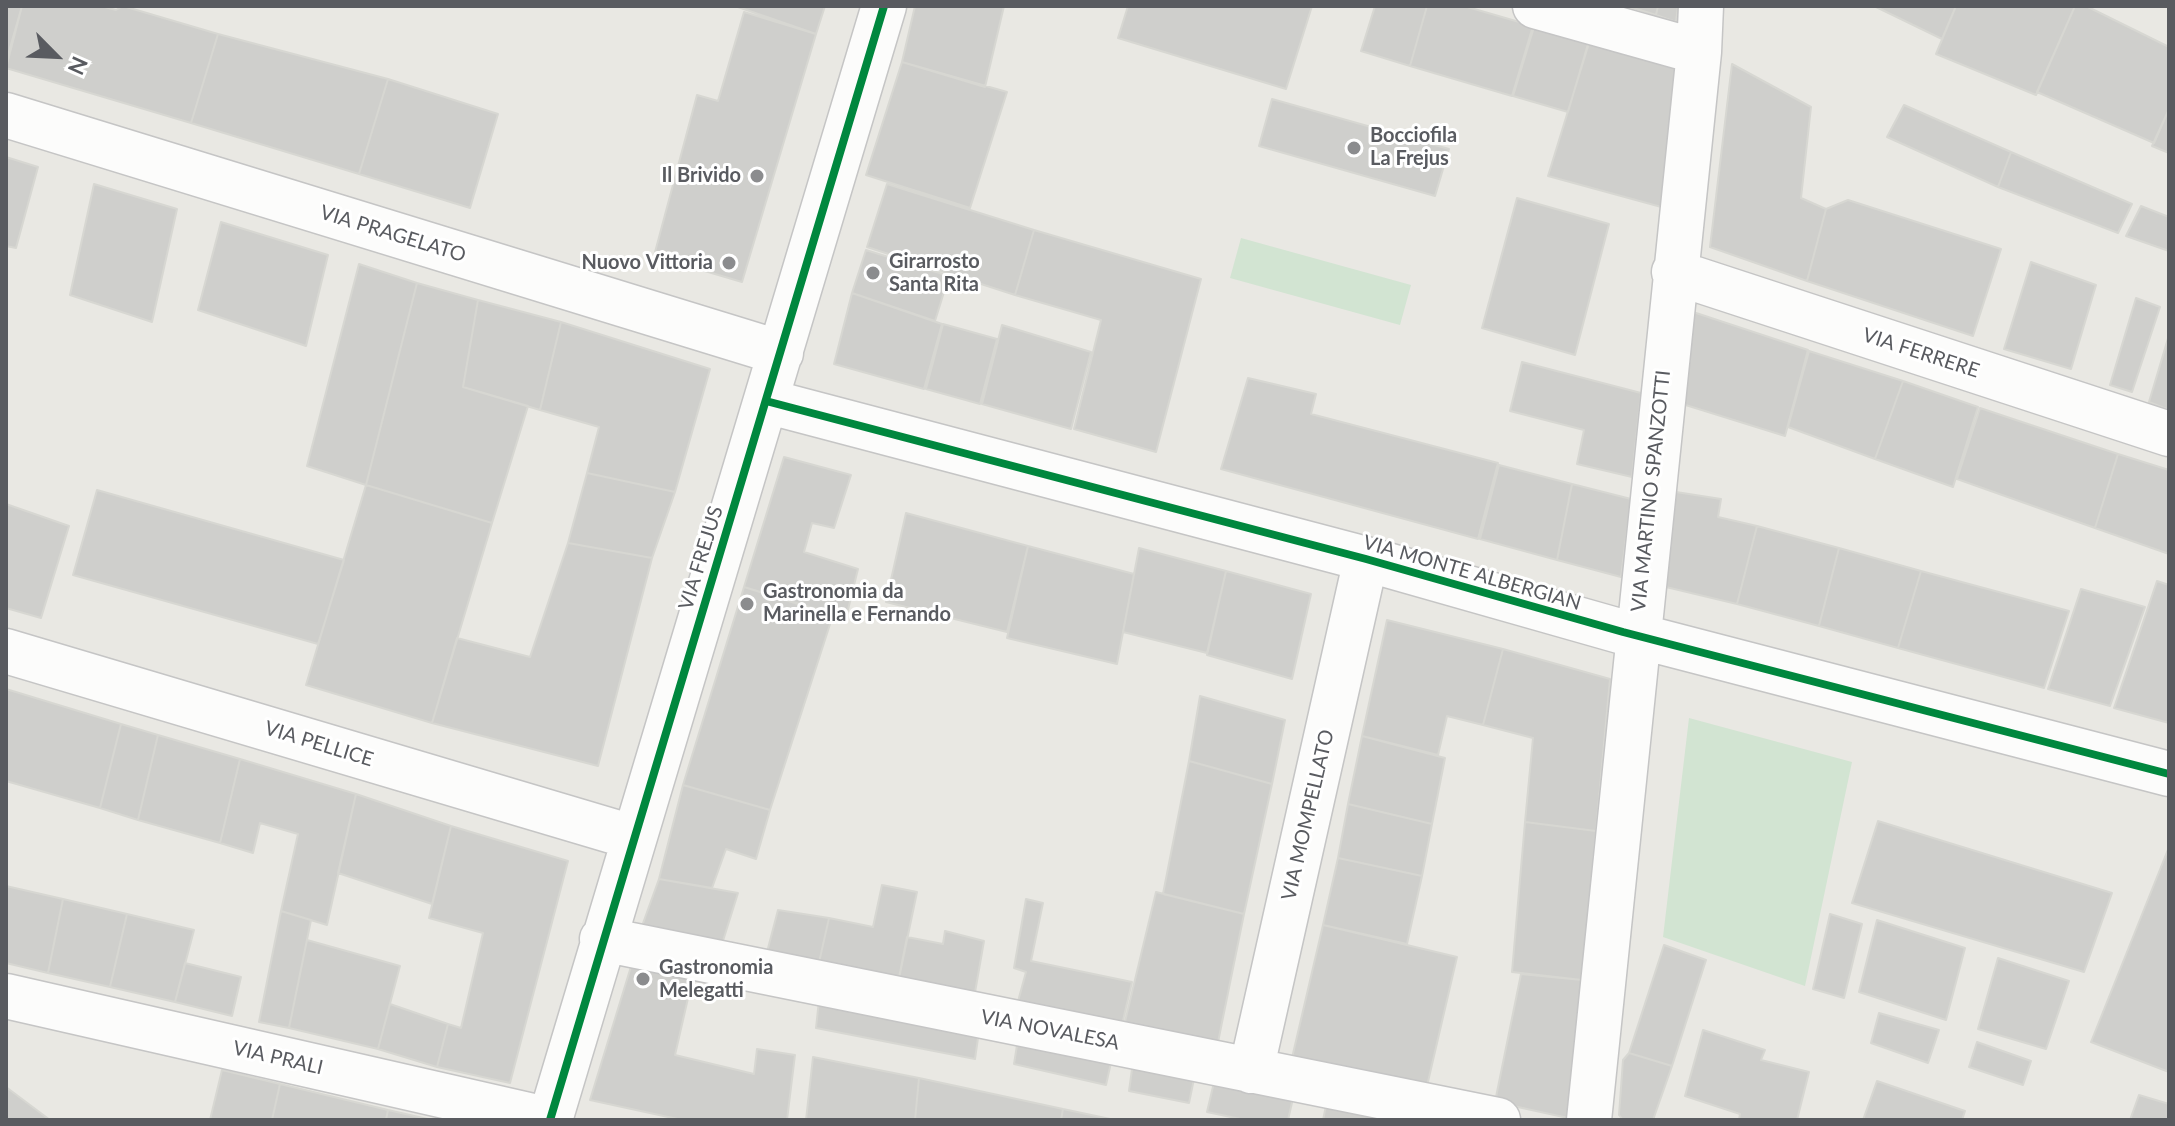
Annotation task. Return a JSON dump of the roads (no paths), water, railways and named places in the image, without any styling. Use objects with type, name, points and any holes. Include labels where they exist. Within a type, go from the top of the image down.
[{"type":"street","name":"VIA FREJUS","points":[[550,1120],[632,837],[884,6]]},
{"type":"street","points":[[1535,6],[1699,52]]},
{"type":"street","name":"VIA MARTINO SPANZOTTI","points":[[1589,1120],[1699,52],[1701,6]]},
{"type":"street","name":"VIA PRAGELATO","points":[[6,115],[781,353]]},
{"type":"street","name":"VIA FERRERE","points":[[1674,272],[2169,434]]},
{"type":"street","name":"VIA MONTE ALBERGIAN","points":[[766,401],[1366,559],[1637,636],[2169,774]]},
{"type":"street","name":"VIA MOMPELLATO","points":[[1251,1071],[1366,559]]},
{"type":"street","name":"VIA PELLICE","points":[[6,651],[632,837]]},
{"type":"street","name":"VIA NOVALESA","points":[[602,939],[1498,1120]]},
{"type":"street","name":"VIA PRALI","points":[[6,996],[550,1120]]},
{"type":"place","name":"Bocciofila La Frejus","points":[[1354,148]]},
{"type":"place","name":"Il Brivido","points":[[757,176]]},
{"type":"place","name":"Nuovo Vittoria","points":[[729,263]]},
{"type":"place","name":"Girarrosto Santa Rita","points":[[873,273]]},
{"type":"place","name":"Gastronomia da Marinella e Fernando","points":[[747,604]]},
{"type":"place","name":"Gastronomia Melegatti","points":[[643,979]]}]
